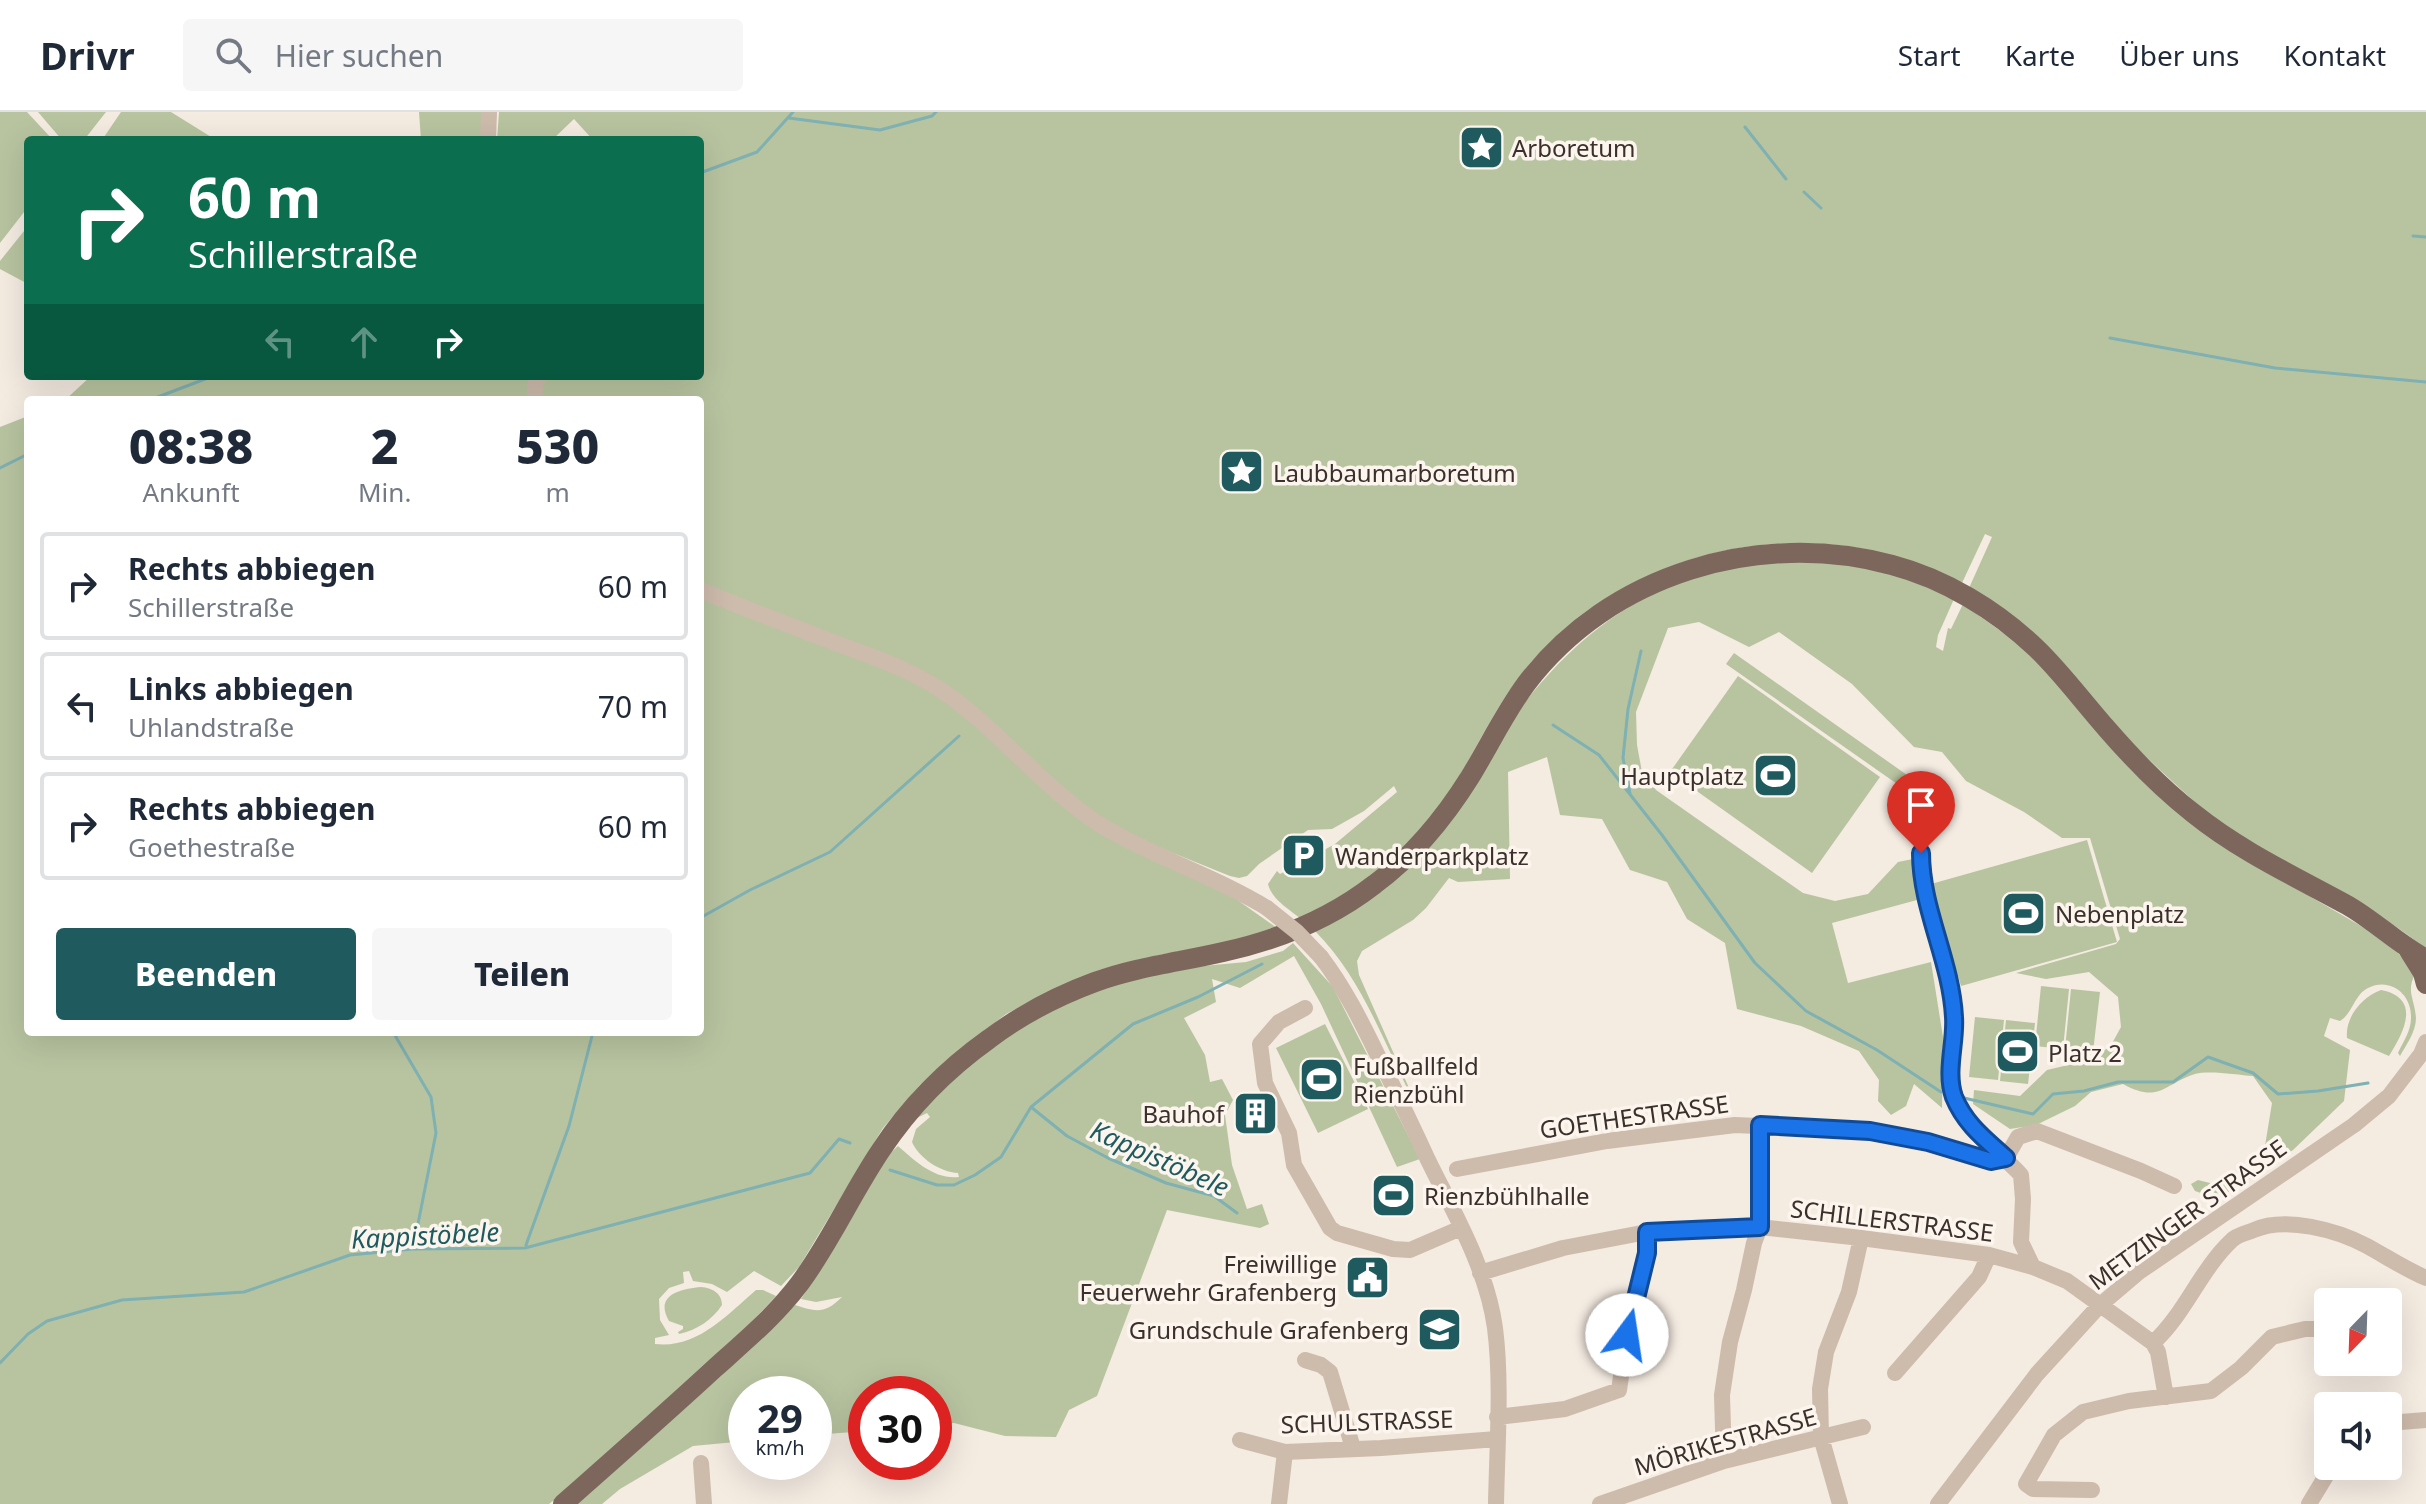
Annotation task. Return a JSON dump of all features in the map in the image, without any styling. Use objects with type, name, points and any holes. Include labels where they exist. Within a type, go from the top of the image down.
[{"type":"main road","points":[[563,1504],[780,1306],[799,1283],[880,1152],[928,1090],[960,1060],[1018,1019],[1063,995],[1135,970],[1265,942],[1327,916],[1366,892],[1424,839],[1443,815],[1521,691],[1556,651],[1590,621],[1631,594],[1663,579],[1726,560],[1754,554],[1799,552],[1843,555],[1893,565],[1958,592],[1996,615],[2036,648],[2149,774],[2193,813],[2277,869],[2382,927],[2417,954],[2426,984]]},
{"type":"street","points":[[488,136],[489,112]]},
{"type":"street","points":[[704,592],[894,664],[940,689],[969,711],[1080,811],[1140,847],[1242,892],[1297,932],[1321,957],[1353,1005],[1480,1273],[1495,1329],[1496,1504]]},
{"type":"street","points":[[1921,853],[1923,888],[1950,983],[1955,1018],[1952,1092],[1969,1125],[2021,1175],[2021,1242],[2033,1267]]},
{"type":"street","points":[[1305,1008],[1279,1022],[1260,1044],[1265,1083],[1289,1133],[1294,1165],[1326,1225],[1337,1233],[1393,1249],[1410,1250],[1461,1228]]},
{"type":"street","name":"METZINGER STRASSE","points":[[1938,1504],[2037,1374],[2099,1306],[2139,1272],[2354,1125],[2389,1096],[2424,1049]]},
{"type":"street","name":"GOETHESTRASSE","points":[[1457,1169],[1607,1141],[1735,1125],[1870,1131],[1928,1142],[1991,1161],[2006,1158]]},
{"type":"street","points":[[1724,1461],[1722,1395],[1730,1342],[1760,1227],[1760,1125]]},
{"type":"street","points":[[2006,1158],[2018,1137],[2037,1131],[2174,1186]]},
{"type":"street","points":[[2166,1397],[2158,1352],[2153,1343],[2233,1238],[2263,1225],[2293,1224],[2326,1230],[2363,1244],[2426,1278]]},
{"type":"street","name":"SCHILLERSTRASSE","points":[[1480,1273],[1563,1248],[1647,1232],[1760,1227],[1989,1255],[2033,1267],[2067,1281],[2153,1343]]},
{"type":"street","points":[[1497,1417],[1565,1409],[1619,1390],[1627,1335],[1647,1253],[1647,1232]]},
{"type":"street","points":[[1840,1504],[1821,1437],[1820,1389],[1826,1352],[1849,1292],[1861,1238]]},
{"type":"street","points":[[1895,1373],[1979,1277],[1989,1255]]},
{"type":"street","points":[[2092,1490],[2033,1489],[2026,1484],[2054,1435],[2083,1412],[2129,1401],[2211,1391],[2241,1368],[2272,1337],[2314,1329]]},
{"type":"street","points":[[1305,1360],[1321,1365],[1330,1372],[1353,1448]]},
{"type":"street","points":[[2402,1422],[2426,1420]]},
{"type":"street","name":"MÖRIKESTRASSE","points":[[1600,1504],[1724,1461],[1863,1427]]},
{"type":"street","name":"SCHULSTRASSE","points":[[1240,1440],[1285,1452],[1396,1448],[1497,1439]]},
{"type":"street","points":[[1279,1504],[1285,1452]]},
{"type":"street","points":[[701,1463],[704,1504]]},
{"type":"street","points":[[2309,1504],[2324,1480]]},
{"type":"green space","points":[[0,112],[27,112],[49,136],[24,136],[24,212],[0,243]]},
{"type":"green space","points":[[38,112],[106,112],[87,136],[59,136]]},
{"type":"green space","points":[[121,112],[171,112],[210,136],[105,136]]},
{"type":"green space","points":[[419,112],[483,112],[482,136],[421,136]]},
{"type":"green space","points":[[499,112],[2426,112],[2426,949],[2378,915],[2252,845],[2156,766],[1969,588],[1992,537],[1985,534],[1962,583],[1898,558],[1859,548],[1812,543],[1766,544],[1721,551],[1677,564],[1635,582],[1596,605],[1560,634],[1516,681],[1454,785],[1419,832],[1376,874],[1328,905],[1301,919],[1277,899],[1268,884],[1277,871],[1280,874],[1335,844],[1397,792],[1394,786],[1364,811],[1332,829],[1308,830],[1247,876],[1230,876],[1168,851],[1277,928],[1237,941],[1099,970],[1006,1014],[953,1055],[920,1085],[883,1128],[799,1267],[781,1286],[754,1271],[727,1292],[712,1284],[693,1281],[689,1271],[683,1272],[684,1283],[669,1288],[659,1299],[660,1320],[669,1335],[655,1338],[655,1344],[670,1344],[698,1336],[756,1290],[776,1296],[745,1329],[549,1504],[0,1504],[0,427],[24,418],[24,1036],[704,1036],[704,396],[69,396],[87,380],[704,380],[704,136],[589,136],[574,119],[556,136],[497,136]]},
{"type":"green space","points":[[24,231],[24,282],[0,269],[0,261]]},
{"type":"green space","points":[[1762,562],[1839,563],[1898,576],[1954,599],[1938,635],[1936,647],[1943,651],[1948,628],[1951,629],[1963,604],[2024,648],[2228,849],[2366,929],[2397,952],[2416,973],[2411,990],[2416,1023],[2400,1056],[2398,1053],[2411,1023],[2408,1002],[2392,986],[2368,988],[2344,1018],[2340,1021],[2330,1018],[2324,1036],[2350,1050],[2344,1101],[2293,1150],[2218,1199],[2195,1191],[2191,1184],[2198,1180],[2218,1185],[2264,1152],[2272,1103],[2253,1076],[2201,1073],[2153,1092],[2135,1090],[2123,1084],[2091,1092],[2075,1106],[2036,1125],[2010,1129],[1973,1104],[1974,1090],[2020,1096],[2047,1070],[2085,1061],[2110,1047],[2121,1027],[2118,997],[2089,972],[2046,979],[2016,973],[2116,944],[2120,939],[2090,838],[2062,838],[2024,812],[1966,781],[1942,752],[1914,747],[1852,684],[1779,632],[1749,647],[1699,622],[1668,628],[1636,712],[1642,772],[1656,790],[1803,893],[1835,901],[1868,894],[1898,862],[1913,859],[1917,900],[1832,923],[1848,983],[1931,962],[1943,1037],[1942,1108],[1914,1084],[1906,1106],[1891,1115],[1878,1101],[1879,1080],[1859,1051],[1801,1026],[1737,1009],[1725,943],[1687,919],[1667,882],[1630,870],[1602,819],[1560,815],[1547,757],[1508,772],[1510,879],[1458,882],[1449,878],[1413,920],[1362,951],[1357,961],[1359,975],[1408,1090],[1357,986],[1315,931],[1359,906],[1550,672],[1593,632],[1641,600],[1668,587]]},
{"type":"green space","points":[[1734,653],[1907,775],[1900,786],[1726,664]]},
{"type":"green space","name":"Hauptplatz","points":[[1738,676],[1880,777],[1812,873],[1670,772]]},
{"type":"green space","name":"Nebenplatz","points":[[2087,840],[2117,942],[1961,986],[1931,884]]},
{"type":"green space","points":[[1293,943],[1333,987],[1420,1159],[1397,1167],[1321,1004],[1294,956],[1240,988],[1212,979],[1216,1002],[1184,1018],[1205,1055],[1210,1082],[1222,1079],[1233,1100],[1225,1115],[1232,1165],[1247,1209],[1262,1204],[1269,1224],[1260,1228],[1167,1210],[1097,1396],[1069,1410],[1056,1437],[1005,1436],[952,1423],[952,1376],[848,1376],[848,1432],[832,1434],[832,1376],[728,1376],[728,1443],[693,1446],[620,1489],[602,1504],[578,1504],[752,1348],[795,1305],[820,1310],[842,1297],[816,1302],[801,1299],[887,1156],[898,1146],[934,1172],[959,1177],[958,1173],[931,1163],[912,1142],[916,1129],[930,1117],[927,1113],[913,1120],[956,1074],[1033,1018],[1080,996],[1138,978],[1192,967],[1246,962],[1283,951]]},
{"type":"green space","points":[[2041,986],[2069,989],[2063,1049],[2035,1046]]},
{"type":"green space","points":[[2071,989],[2100,992],[2093,1052],[2065,1049]]},
{"type":"green space","points":[[2381,990],[2394,994],[2406,1008],[2404,1027],[2389,1056],[2347,1038],[2349,1023],[2356,1009]]},
{"type":"green space","points":[[1975,1017],[2004,1020],[1998,1080],[1969,1077]]},
{"type":"green space","name":"Platz 2","points":[[2006,1020],[2035,1023],[2028,1084],[2000,1081]]},
{"type":"green space","name":"Fußballfeld Rienzbühl","points":[[1325,1024],[1368,1109],[1318,1133],[1276,1048]]},
{"type":"green space","points":[[701,1287],[716,1292],[722,1305],[704,1324],[679,1334],[683,1326],[669,1321],[665,1312],[667,1299],[678,1292]]},
{"type":"waterway","points":[[704,172],[757,152],[793,112]]},
{"type":"waterway","points":[[789,118],[880,130],[932,116],[936,112]]},
{"type":"waterway","points":[[1745,127],[1786,179]]},
{"type":"waterway","points":[[1804,192],[1821,208]]},
{"type":"waterway","points":[[2413,236],[2426,237]]},
{"type":"waterway","points":[[2110,338],[2275,368],[2426,382]]},
{"type":"waterway","points":[[160,396],[202,380]]},
{"type":"waterway","points":[[0,468],[24,456]]},
{"type":"waterway","points":[[1630,793],[1623,758],[1628,709],[1641,651]]},
{"type":"waterway","points":[[1553,725],[1599,755],[1662,835],[1755,963],[1806,1011],[1877,1050],[1941,1092]]},
{"type":"waterway","points":[[704,916],[830,852],[959,736]]},
{"type":"waterway","name":"Kappistöbele","points":[[890,1170],[937,1185],[954,1185],[975,1175],[1001,1157],[1031,1107],[1133,1024],[1198,997],[1262,964]]},
{"type":"waterway","points":[[395,1036],[431,1097],[436,1133],[413,1249]]},
{"type":"waterway","points":[[526,1245],[569,1126],[592,1036]]},
{"type":"waterway","points":[[1964,1098],[2033,1114],[2053,1094],[2084,1091],[2118,1082],[2173,1082],[2208,1057],[2253,1073],[2278,1094],[2368,1083]]},
{"type":"waterway","name":"Kappistöbele","points":[[1031,1107],[1067,1136],[1108,1158],[1166,1183],[1214,1196],[1237,1213]]},
{"type":"waterway","name":"Kappistöbele","points":[[0,1363],[28,1334],[47,1321],[122,1300],[244,1292],[350,1255],[413,1249],[525,1248],[810,1173],[839,1139],[850,1143]]},
{"type":"place","name":"Arboretum","points":[[1481,147]]},
{"type":"place","name":"Laubbaumarboretum","points":[[1242,472]]},
{"type":"place","name":"Hauptplatz","points":[[1775,775]]},
{"type":"place","name":"Wanderparkplatz","points":[[1304,855]]},
{"type":"place","name":"Nebenplatz","points":[[2024,913]]},
{"type":"place","name":"Platz 2","points":[[2017,1052]]},
{"type":"place","name":"Fußballfeld Rienzbühl","points":[[1322,1079]]},
{"type":"place","name":"Bauhof","points":[[1255,1113]]},
{"type":"place","name":"Rienzbühlhalle","points":[[1393,1195]]},
{"type":"place","name":"Freiwillige Feuerwehr Grafenberg","points":[[1368,1277]]},
{"type":"place","name":"Grundschule Grafenberg","points":[[1440,1329]]},
{"type":"route","points":[[1627,1335],[1647,1253],[1647,1232],[1760,1227],[1760,1125],[1870,1131],[1928,1142],[1991,1161],[2006,1158],[1969,1125],[1952,1092],[1955,1018],[1950,983],[1923,888],[1921,853]]}]
